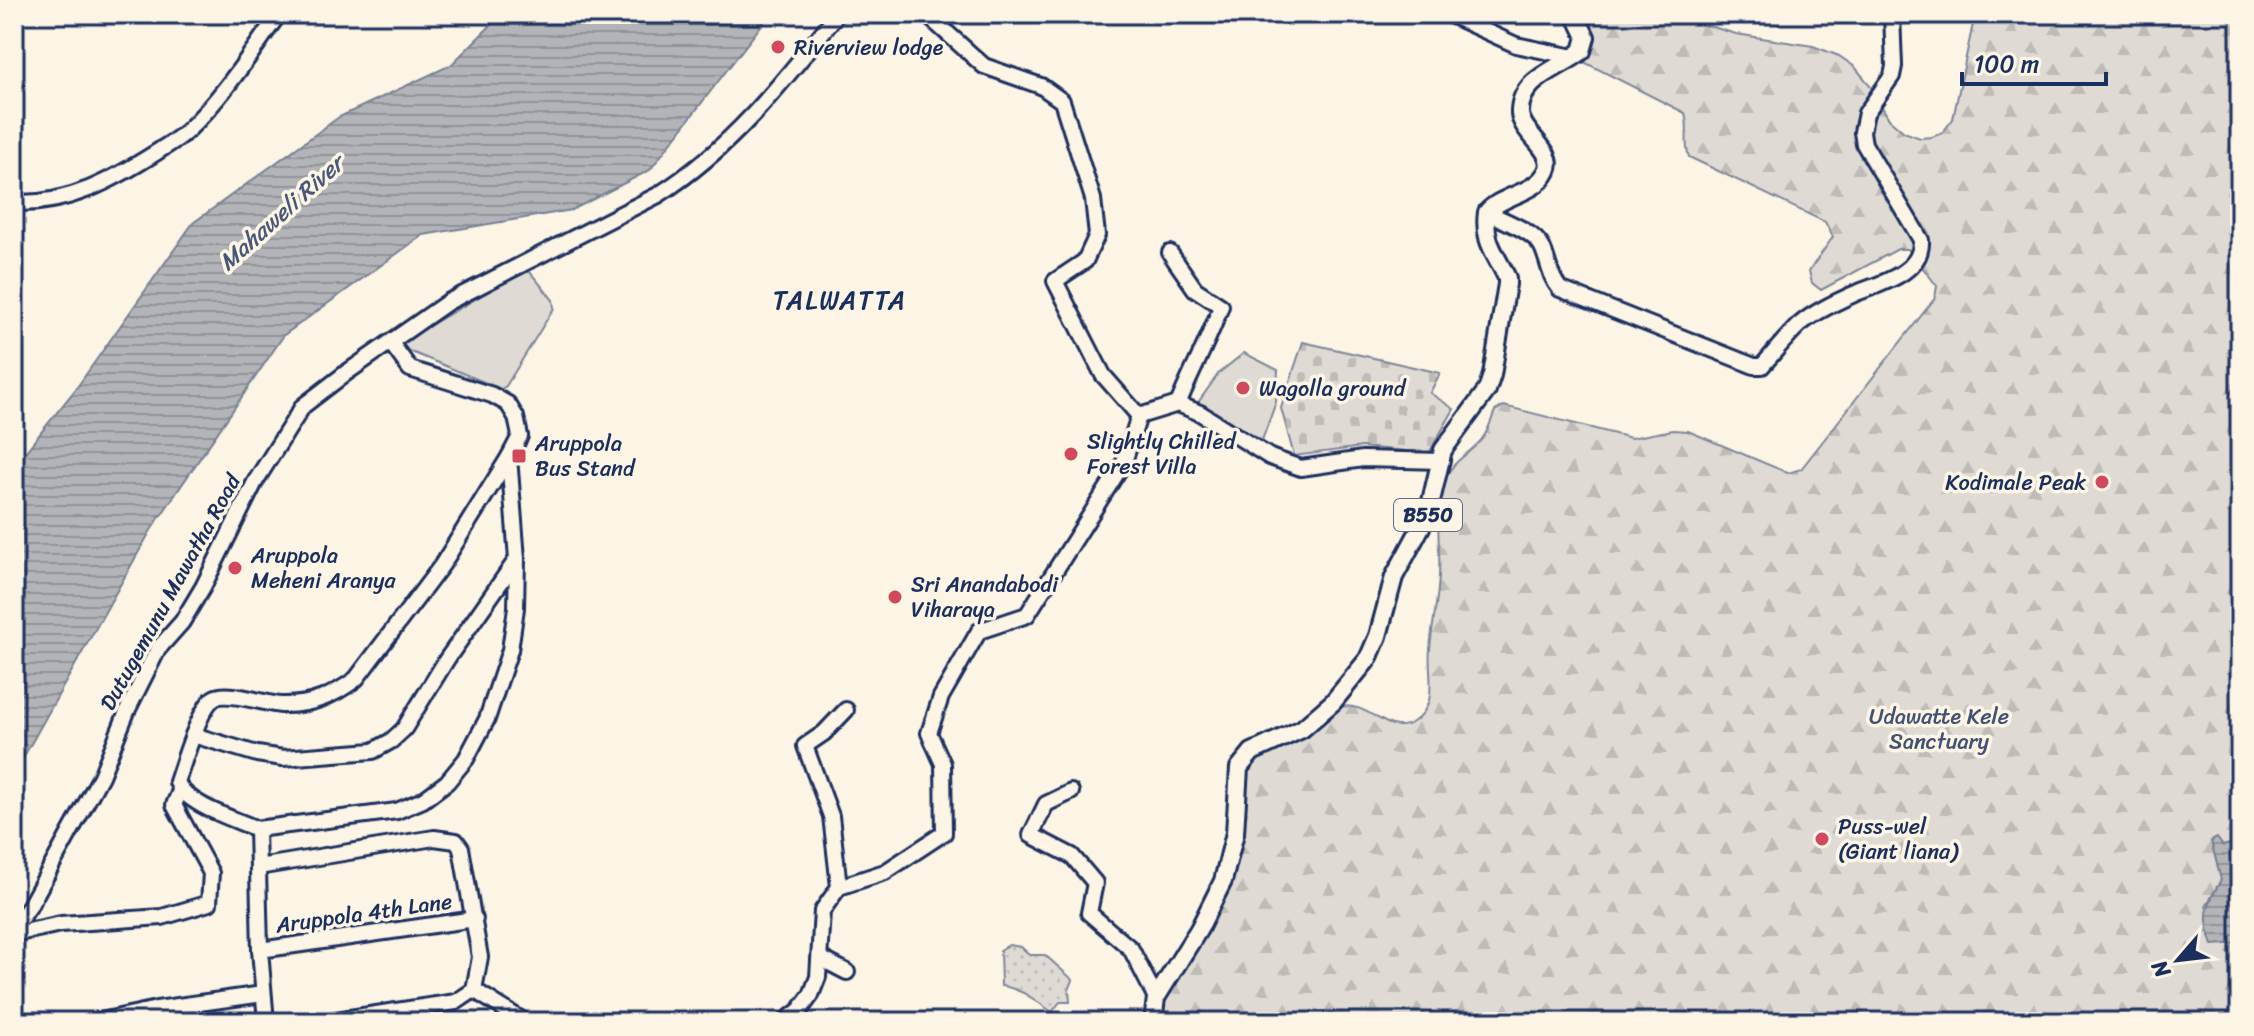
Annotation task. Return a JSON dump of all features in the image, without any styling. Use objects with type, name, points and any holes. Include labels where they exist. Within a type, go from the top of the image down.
[{"type":"main road","points":[[1487,212],[1502,199],[1540,181],[1549,167],[1546,154],[1522,125],[1520,109],[1523,97],[1534,82],[1582,51],[1586,37],[1575,14]]},
{"type":"main road","name":"B550","points":[[1153,1022],[1156,998],[1199,929],[1223,881],[1235,833],[1239,768],[1252,752],[1302,729],[1333,702],[1368,659],[1378,636],[1394,577],[1428,514],[1448,440],[1479,401],[1492,375],[1507,278],[1487,241],[1487,212]]},
{"type":"street","points":[[14,203],[68,197],[92,189],[127,171],[186,133],[227,86],[279,14]]},
{"type":"street","name":"Dutugemunu Mawatha Road","points":[[14,931],[101,776],[128,709],[154,657],[182,622],[203,587],[268,460],[303,406],[448,302],[658,195],[681,180],[711,156],[773,95],[837,14]]},
{"type":"street","points":[[926,14],[984,66],[1041,86],[1062,101],[1093,199],[1097,235],[1085,261],[1055,281],[1103,375],[1139,416]]},
{"type":"street","points":[[1448,14],[1516,45],[1574,57]]},
{"type":"street","points":[[1487,212],[1534,238],[1542,247],[1552,280],[1560,289],[1754,366],[1762,366],[1800,324],[1851,296],[1899,276],[1922,249],[1921,240],[1864,144],[1862,132],[1866,113],[1892,76],[1892,14]]},
{"type":"street","points":[[1170,253],[1195,289],[1221,306],[1178,404]]},
{"type":"street","points":[[391,343],[410,369],[492,395],[508,404],[516,417],[520,436],[442,565],[356,679],[338,692],[301,705],[279,705],[222,695],[211,699],[193,735],[177,782],[180,791],[257,829],[397,811],[423,800],[447,782],[466,759],[487,719],[510,650],[516,608],[517,559],[509,457]]},
{"type":"street","points":[[1139,416],[1178,404],[1200,413],[1270,457],[1301,468],[1363,459],[1442,461]]},
{"type":"street","points":[[784,1022],[800,1010],[811,995],[818,977],[822,911],[839,887],[885,872],[944,833],[943,764],[929,733],[941,697],[979,631],[1027,615],[1124,462],[1139,416]]},
{"type":"street","points":[[193,735],[257,754],[283,758],[373,751],[404,729],[447,659],[517,559]]},
{"type":"street","points":[[839,887],[831,816],[805,746],[824,733],[846,710]]},
{"type":"street","points":[[14,931],[61,924],[162,917],[209,903],[211,873],[174,805],[180,791]]},
{"type":"street","points":[[1071,792],[1046,804],[1031,835],[1072,856],[1095,883],[1089,913],[1131,949],[1156,998]]},
{"type":"street","points":[[257,829],[260,950],[266,1022]]},
{"type":"street","points":[[258,867],[434,838],[456,841],[461,848],[480,957],[474,990],[456,1002],[323,1022]]},
{"type":"street","name":"Aruppola 4th Lane","points":[[260,950],[475,919]]},
{"type":"street","points":[[820,958],[847,972]]},
{"type":"street","points":[[474,990],[525,1022]]},
{"type":"street","points":[[96,1022],[158,1016],[263,994]]},
{"type":"green space","name":"Udawatte Kele Sanctuary","points":[[1588,14],[1670,14],[1736,34],[1813,46],[1839,56],[1855,67],[1869,84],[1889,119],[1904,132],[1920,138],[1942,133],[1953,119],[1975,14],[2240,14],[2240,839],[2232,838],[2233,843],[2223,846],[2221,880],[2206,906],[2240,931],[2240,1022],[1157,1022],[1168,983],[1214,917],[1238,855],[1246,779],[1251,763],[1261,752],[1334,708],[1357,708],[1385,722],[1403,726],[1413,722],[1427,707],[1438,585],[1441,490],[1452,467],[1484,436],[1495,411],[1504,406],[1631,438],[1673,430],[1688,431],[1788,473],[1801,469],[1935,298],[1937,286],[1908,249],[1898,249],[1821,290],[1812,283],[1809,271],[1833,237],[1825,222],[1689,157],[1685,113],[1574,57],[1585,45]]},
{"type":"green space","points":[[522,272],[530,272],[553,300],[554,308],[506,386],[501,389],[404,349],[403,341]]},
{"type":"green space","points":[[1303,342],[1440,373],[1430,393],[1454,409],[1429,453],[1362,447],[1294,456],[1281,408]]},
{"type":"green space","name":"Wagolla ground","points":[[1244,353],[1278,370],[1276,402],[1261,443],[1197,404],[1219,373]]},
{"type":"green space","points":[[1009,945],[1021,947],[1030,955],[1045,955],[1073,980],[1069,990],[1070,1002],[1060,1002],[1052,1012],[1022,992],[1001,986],[1000,950]]},
{"type":"water","name":"Mahaweli River","points":[[502,14],[770,14],[650,170],[572,210],[423,235],[284,335],[151,530],[14,774],[14,466],[75,390],[193,223],[339,117],[451,65]]},
{"type":"water","points":[[2217,838],[2223,846],[2233,844],[2232,838],[2240,839],[2239,943],[2213,945],[2208,926],[2207,911],[2221,880],[2211,841]]},
{"type":"place","name":"Riverview lodge","points":[[778,47]]},
{"type":"place","name":"Wagolla ground","points":[[1243,388]]},
{"type":"place","name":"Slightly Chilled Forest Villa","points":[[1071,454]]},
{"type":"place","name":"Aruppola Bus Stand","points":[[519,456]]},
{"type":"place","name":"Kodimale Peak","points":[[2102,482]]},
{"type":"place","name":"Aruppola Meheni Aranya","points":[[235,568]]},
{"type":"place","name":"Sri Anandabodi Viharaya","points":[[895,597]]},
{"type":"place","name":"Puss-wel (Giant liana)","points":[[1822,839]]},
{"type":"district","name":"TALWATTA","points":[[840,300]]}]
